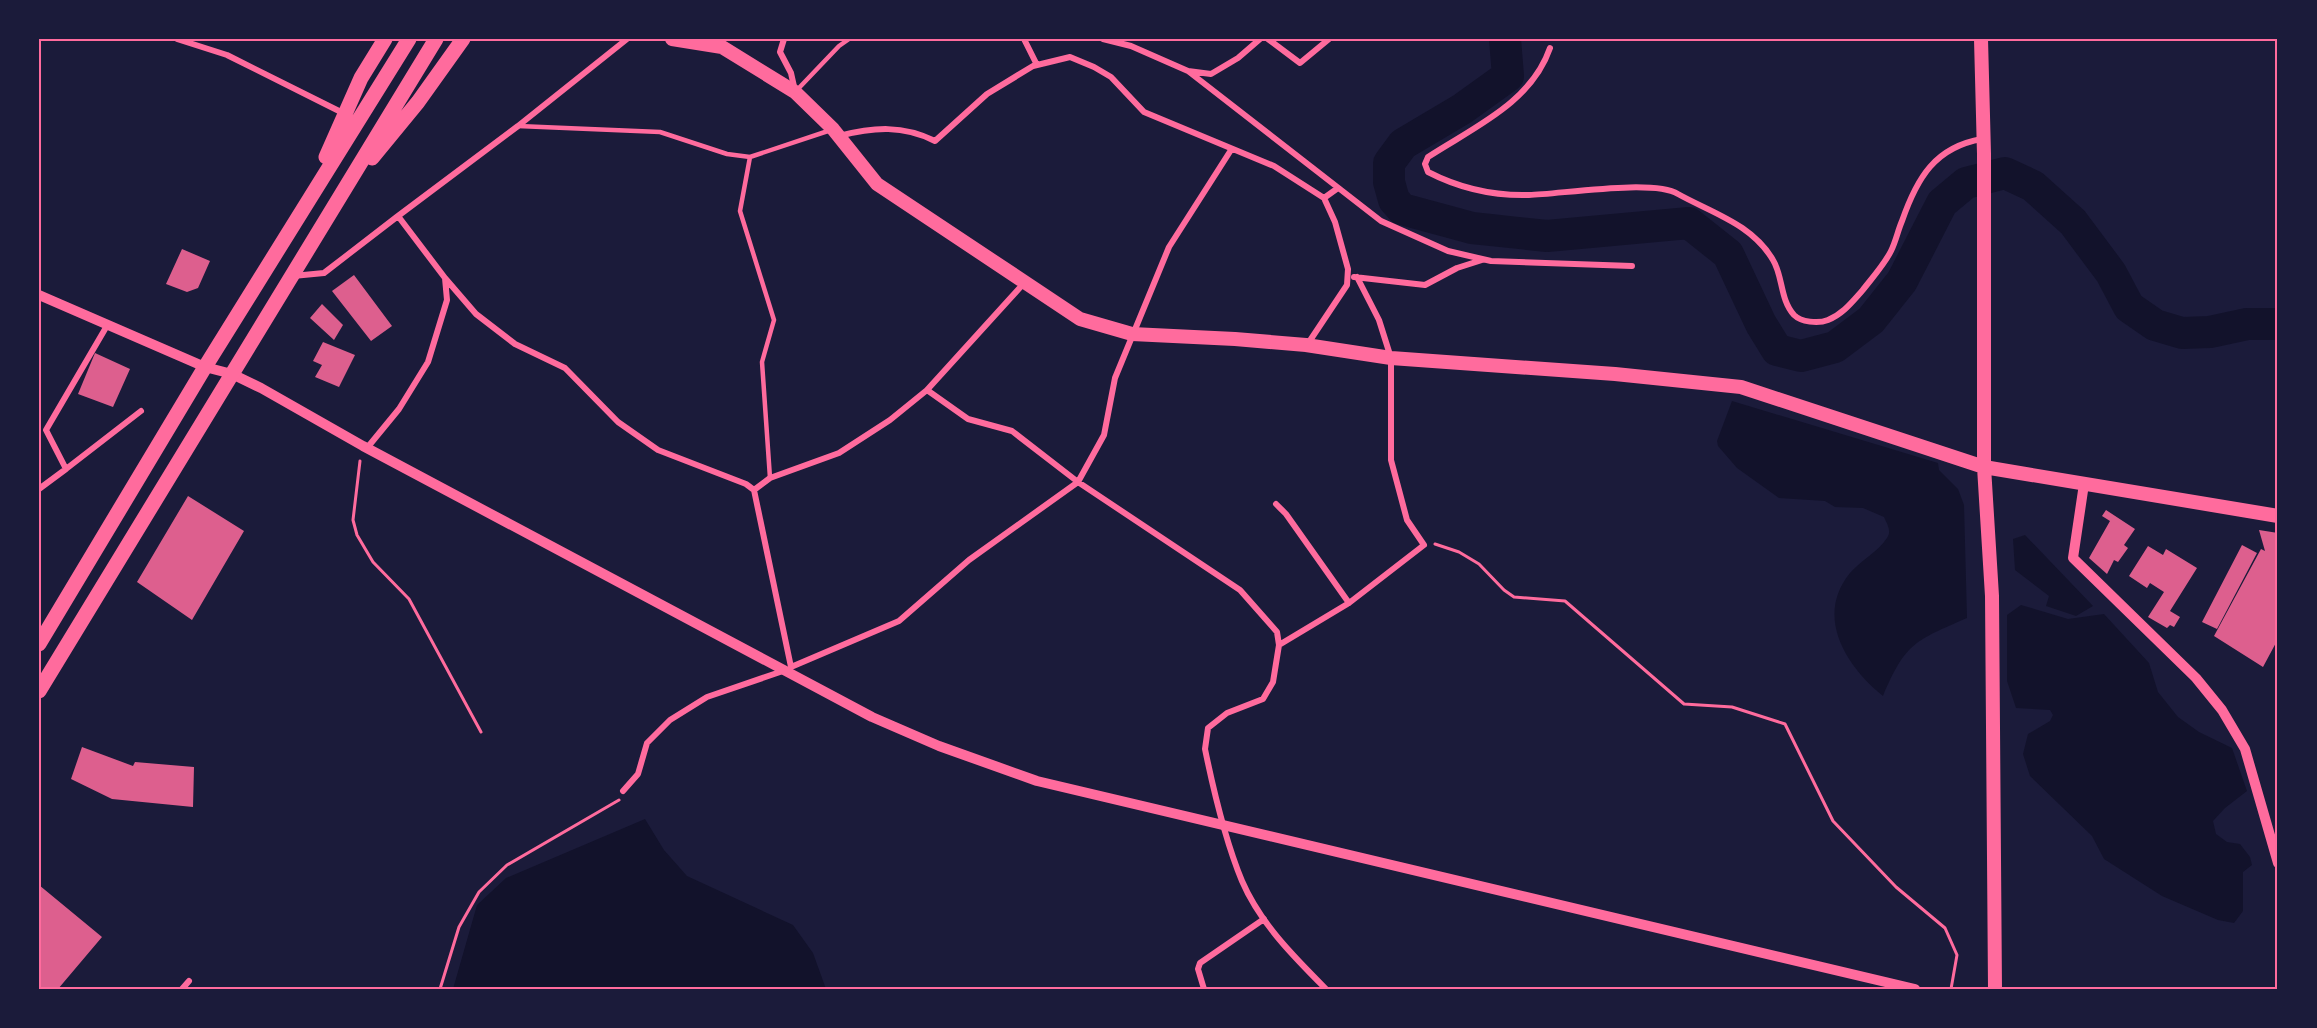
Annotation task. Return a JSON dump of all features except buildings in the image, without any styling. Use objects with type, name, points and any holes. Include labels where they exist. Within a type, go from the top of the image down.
[{"type":"highway","points":[[305,206],[361,78],[385,39]]},
{"type":"highway","points":[[39,644],[205,368],[409,39]]},
{"type":"highway","points":[[39,690],[436,39]]},
{"type":"highway","points":[[336,202],[418,102],[463,39]]},
{"type":"main road","points":[[672,39],[722,47],[795,92],[836,133],[877,184],[1080,319],[1132,334],[1306,345],[1391,358],[1615,374],[1741,387],[1984,467],[2278,516]]},
{"type":"main road","points":[[1981,39],[1984,154],[1984,467],[1992,596],[1995,988]]},
{"type":"street","points":[[177,39],[227,55],[345,114]]},
{"type":"street","points":[[291,276],[324,273],[518,126],[627,39]]},
{"type":"street","points":[[784,39],[780,52],[791,73],[795,92]]},
{"type":"street","points":[[1024,39],[1037,65]]},
{"type":"street","points":[[1103,39],[1131,46],[1188,71],[1382,221],[1448,251],[1483,259],[1632,266]]},
{"type":"street","points":[[1188,71],[1211,74],[1238,58],[1260,39]]},
{"type":"street","points":[[1268,39],[1300,63],[1329,39]]},
{"type":"street","points":[[1550,48],[1544,66],[1528,89],[1507,107],[1428,157],[1425,164],[1428,172],[1453,185],[1516,194],[1632,187],[1674,191],[1742,226],[1754,237],[1774,262],[1788,307],[1795,317],[1811,322],[1827,321],[1846,309],[1877,273],[1892,250],[1917,182],[1931,164],[1952,148],[1983,139]]},
{"type":"street","points":[[836,133],[901,128],[936,141],[987,94],[1005,81],[1037,65],[1070,57],[1094,67],[1111,77],[1144,112],[1274,166],[1324,198],[1335,222],[1348,269],[1347,285],[1306,345]]},
{"type":"street","points":[[623,791],[638,774],[647,743],[670,720],[707,697],[788,671],[899,621],[969,560],[1078,482],[1104,435],[1116,378],[1169,247],[1232,150]]},
{"type":"street","points":[[1324,198],[1338,188]]},
{"type":"street","points":[[398,216],[445,278],[477,314],[515,344],[565,368],[618,422],[658,450],[746,484],[754,490],[788,671]]},
{"type":"street","points":[[1348,276],[1425,285],[1457,268],[1483,259]]},
{"type":"street","points":[[365,447],[399,409],[428,362],[447,300],[445,278]]},
{"type":"street","points":[[1279,645],[1349,603],[1424,545],[1407,520],[1391,460],[1391,358],[1379,320],[1357,278]]},
{"type":"street","points":[[754,490],[770,478],[839,453],[890,420],[927,390],[1025,282]]},
{"type":"street","points":[[39,295],[108,323],[205,368],[232,374],[872,717],[939,746],[1037,781],[1915,989]]},
{"type":"street","points":[[66,469],[46,430],[108,323]]},
{"type":"street","points":[[927,390],[968,419],[1012,430],[1078,482],[1240,590],[1277,632],[1279,645],[1273,682],[1263,699],[1227,713],[1208,728],[1205,749],[1242,881],[1264,919],[1294,957],[1326,989]]},
{"type":"street","points":[[39,489],[141,411]]},
{"type":"street","points":[[2084,484],[2073,558],[2196,678],[2223,710],[2245,749],[2278,863]]},
{"type":"street","points":[[1276,504],[1286,514],[1349,603]]},
{"type":"street","points":[[1204,989],[1198,969],[1200,963],[1264,919]]},
{"type":"street","points":[[182,989],[189,981]]},
{"type":"lane","points":[[795,92],[839,46],[849,39]]},
{"type":"lane","points":[[518,126],[660,132],[727,154],[750,156],[836,133]]},
{"type":"lane","points":[[750,156],[740,211],[774,320],[762,362],[770,478]]},
{"type":"path","points":[[365,447],[355,485],[352,520],[357,536],[373,562],[409,599],[481,732]]},
{"type":"path","points":[[1424,545],[1441,544],[1459,552],[1479,564],[1514,597],[1565,601],[1684,704],[1732,707],[1785,724],[1833,821],[1896,887],[1945,928],[1957,955],[1951,989]]},
{"type":"path","points":[[440,989],[459,927],[478,892],[507,865],[618,802],[623,791]]},
{"type":"shaded area","points":[[1732,401],[1938,463],[1939,470],[1958,489],[1964,505],[1967,618],[1935,632],[1914,645],[1899,664],[1883,696],[1858,671],[1847,656],[1835,624],[1835,607],[1840,590],[1850,573],[1887,538],[1889,530],[1884,517],[1863,508],[1835,507],[1825,501],[1779,498],[1737,468],[1718,446],[1717,441]]},
{"type":"shaded area","points":[[2025,535],[2093,606],[2076,616],[2046,606],[2049,596],[2015,570],[2013,539]]},
{"type":"shaded area","points":[[2021,605],[2068,619],[2104,614],[2149,663],[2158,692],[2178,717],[2199,732],[2232,748],[2247,791],[2225,808],[2213,821],[2216,834],[2227,842],[2240,844],[2250,857],[2252,865],[2243,872],[2243,911],[2234,923],[2218,920],[2162,896],[2104,859],[2092,836],[2030,776],[2023,754],[2028,734],[2050,721],[2053,715],[2050,710],[2016,708],[2007,681],[2007,615]]},
{"type":"shaded area","points":[[645,819],[664,850],[687,876],[793,925],[813,953],[826,989],[453,989],[477,905],[506,878]]},
{"type":"waterway","points":[[1505,39],[1508,76],[1462,109],[1403,144],[1389,163],[1389,182],[1394,200],[1402,209],[1472,228],[1547,236],[1689,223],[1728,254],[1761,324],[1777,350],[1801,356],[1835,347],[1871,320],[1902,281],[1942,203],[1966,183],[2005,173],[2033,186],[2073,222],[2111,273],[2129,307],[2155,325],[2182,333],[2210,332],[2247,324],[2278,324]]}]
